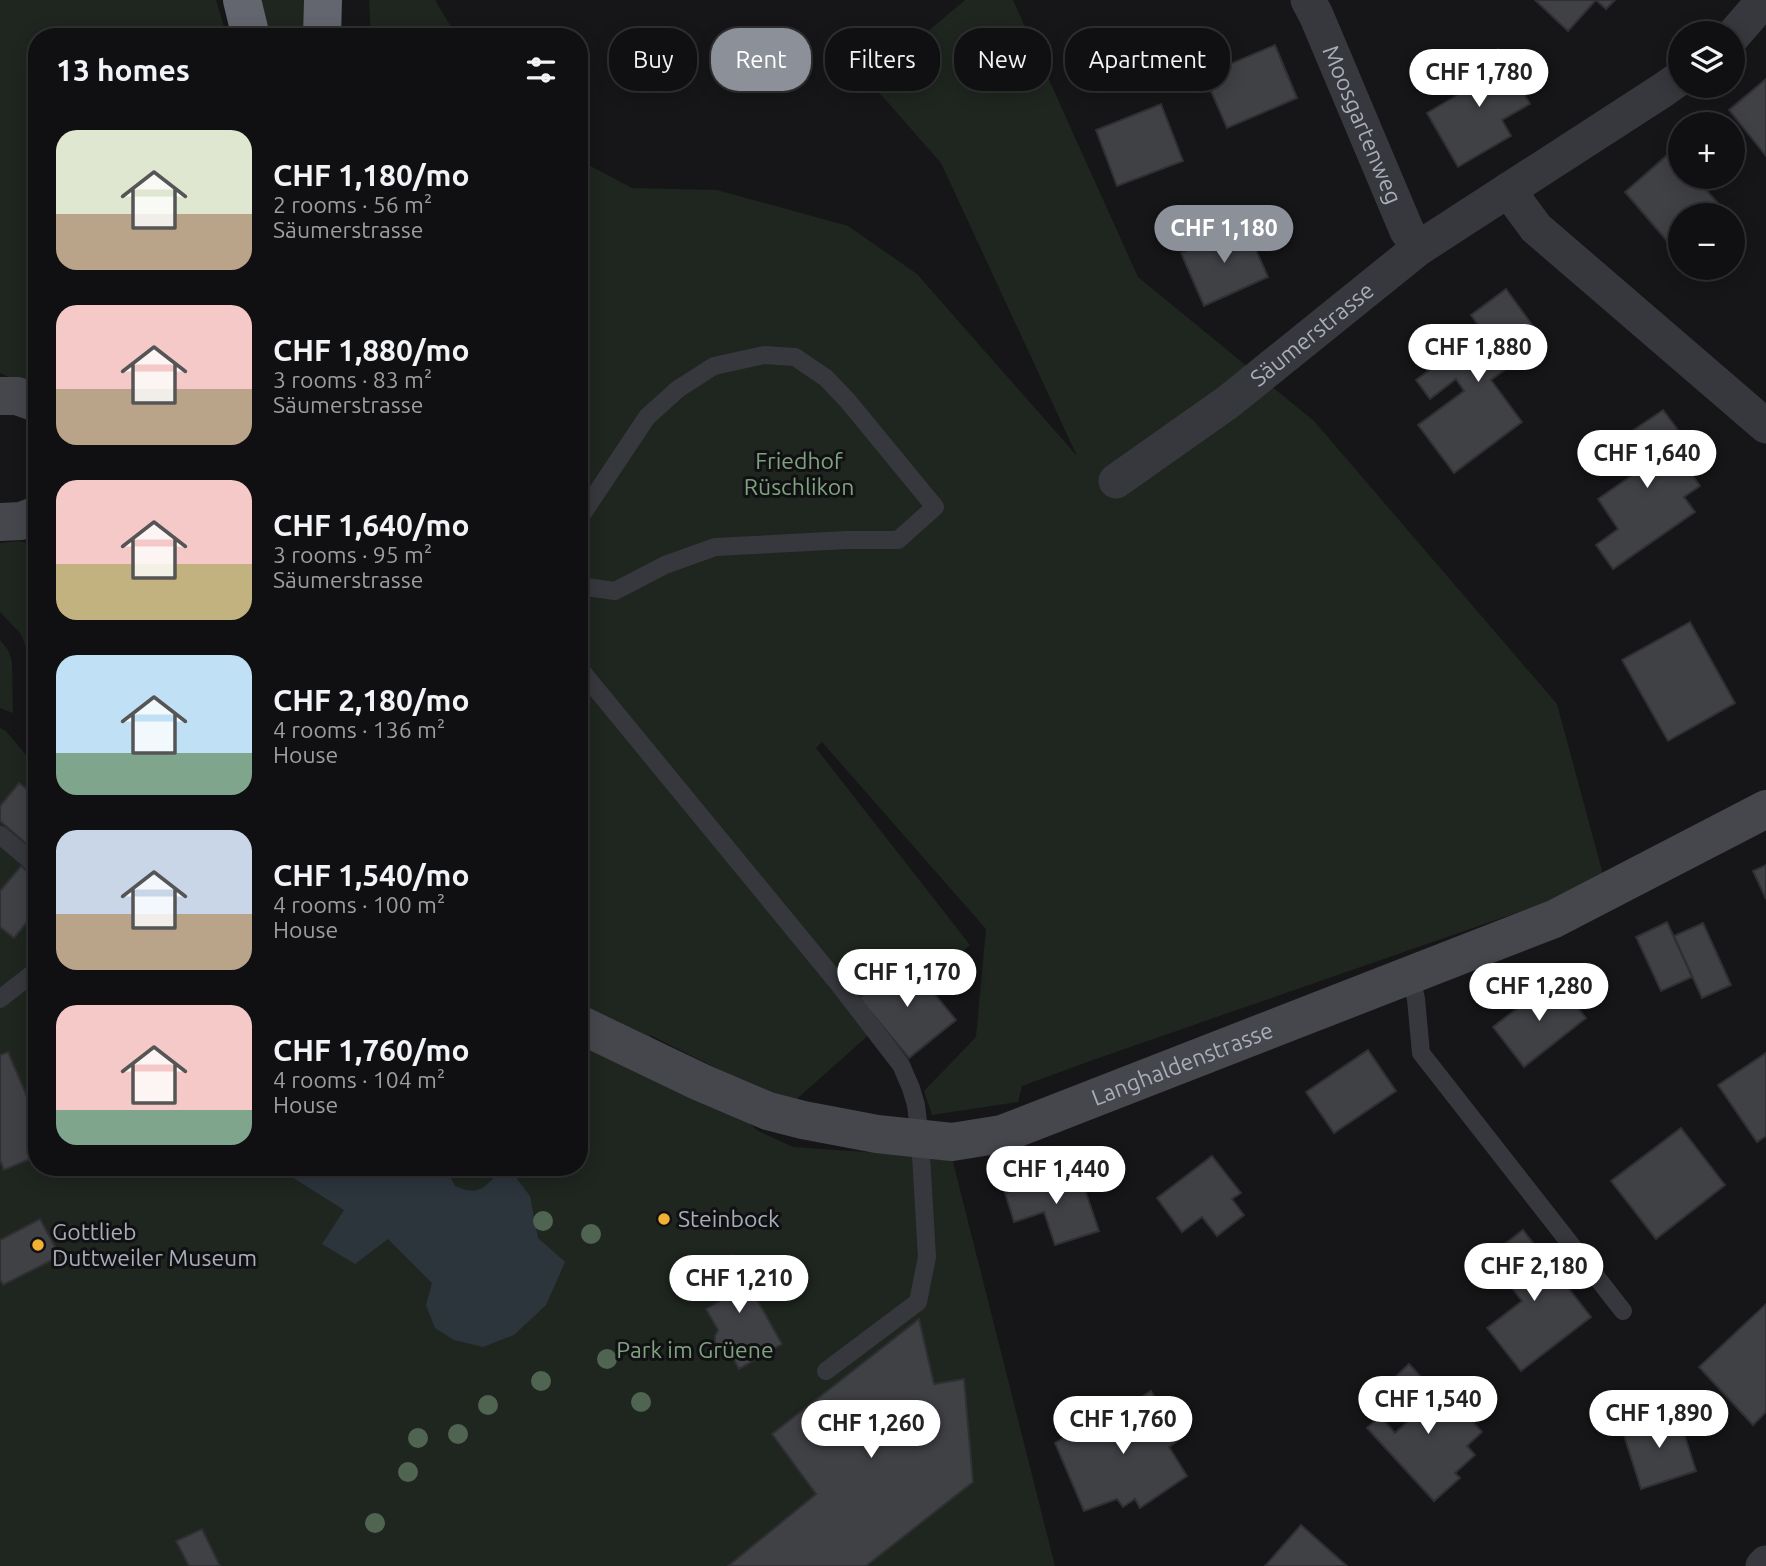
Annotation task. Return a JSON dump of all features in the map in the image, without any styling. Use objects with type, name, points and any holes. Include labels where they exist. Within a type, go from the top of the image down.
[{"type":"highway","points":[[242,0],[249,28]]},
{"type":"highway","points":[[322,28],[323,0]]},
{"type":"street","points":[[1745,22],[1764,0]]},
{"type":"street","name":"Moosgartenweg","points":[[1318,5],[1407,231],[1419,248]]},
{"type":"street","name":"Säumerstrasse","points":[[1116,481],[1228,402],[1419,248],[1668,86]]},
{"type":"street","points":[[1508,190],[1536,228],[1766,426]]},
{"type":"street","points":[[0,396],[28,399]]},
{"type":"street","name":"Langhaldenstrasse","points":[[588,1028],[699,1082],[768,1111],[839,1128],[920,1139],[952,1142],[1002,1134],[1554,919],[1766,809]]},
{"type":"lane","points":[[588,506],[647,417],[678,389],[714,366],[764,355],[795,357],[826,378],[935,506],[898,540],[715,547],[665,565],[615,591],[588,587]]},
{"type":"lane","points":[[588,679],[837,982],[901,1065],[911,1088],[920,1139],[927,1257],[918,1302],[826,1370]]},
{"type":"lane","points":[[0,835],[28,858]]},
{"type":"lane","points":[[1411,976],[1422,1053],[1623,1311]]},
{"type":"lane","points":[[0,999],[28,977]]},
{"type":"green space","points":[[0,0],[216,0],[224,28],[28,28],[28,382],[0,373]]},
{"type":"green space","points":[[256,0],[308,0],[308,28],[263,28]]},
{"type":"green space","points":[[369,0],[435,0],[452,28],[371,28]]},
{"type":"green space","points":[[965,0],[1013,0],[1026,28],[954,28],[954,91],[1051,91],[1051,84],[1138,277],[1314,421],[1557,704],[1605,882],[1022,1086],[1018,1102],[932,1115],[924,1091],[976,1037],[986,929],[822,742],[816,748],[970,945],[790,1105],[648,1034],[758,1131],[793,1147],[952,1158],[1055,1566],[0,1566],[0,728],[6,731],[28,757],[28,1176],[588,1176],[588,165],[632,188],[717,190],[848,226],[917,274],[1077,456],[941,163],[878,91],[940,91],[940,28],[932,28]]},
{"type":"green space","points":[[0,543],[28,543],[28,652],[21,634],[0,612]]},
{"type":"green space","points":[[0,640],[12,661],[13,713],[0,708]]},
{"type":"shaded area","points":[[290,1176],[450,1176],[455,1186],[471,1191],[482,1188],[495,1176],[515,1176],[530,1196],[538,1238],[565,1262],[546,1305],[514,1335],[483,1347],[454,1340],[435,1328],[426,1305],[432,1283],[388,1239],[355,1264],[322,1244],[344,1210]]},
{"type":"building","points":[[1535,0],[1596,0],[1568,31]]},
{"type":"building","points":[[1596,0],[1615,0],[1606,9]]},
{"type":"building","points":[[1275,45],[1297,98],[1227,128],[1211,91],[1230,91],[1230,64]]},
{"type":"building","points":[[1498,49],[1530,104],[1502,120],[1511,136],[1458,167],[1427,113],[1464,91],[1454,74]]},
{"type":"building","points":[[1766,79],[1766,156],[1745,130],[1745,112],[1729,110]]},
{"type":"building","points":[[1161,104],[1183,161],[1117,186],[1096,130]]},
{"type":"building","points":[[1668,154],[1668,189],[1705,189],[1718,203],[1668,203],[1668,242],[1625,192]]},
{"type":"building","points":[[1245,225],[1268,277],[1204,306],[1181,253]]},
{"type":"building","points":[[1506,289],[1544,341],[1491,380],[1522,422],[1454,473],[1418,425],[1464,391],[1456,379],[1430,399],[1416,380],[1482,331],[1471,315]]},
{"type":"building","points":[[1663,410],[1681,434],[1669,442],[1700,486],[1684,497],[1695,512],[1613,569],[1596,545],[1618,529],[1598,499],[1631,476],[1610,446]]},
{"type":"building","points":[[1690,622],[1735,703],[1668,741],[1622,660]]},
{"type":"building","points":[[19,783],[28,790],[28,845],[0,821],[0,806]]},
{"type":"building","points":[[1766,865],[1766,899],[1753,871]]},
{"type":"building","points":[[21,866],[28,872],[28,921],[14,938],[0,927],[0,891]]},
{"type":"building","points":[[1667,922],[1692,977],[1661,991],[1636,937]]},
{"type":"building","points":[[1703,923],[1731,985],[1702,998],[1674,936]]},
{"type":"building","points":[[906,959],[956,1020],[909,1058],[859,998]]},
{"type":"building","points":[[1555,979],[1586,1018],[1524,1067],[1493,1027]]},
{"type":"building","points":[[1368,1050],[1396,1091],[1334,1133],[1306,1092]]},
{"type":"building","points":[[8,1052],[28,1099],[28,1160],[4,1170],[0,1160],[0,1055]]},
{"type":"building","points":[[1766,1053],[1766,1136],[1757,1142],[1718,1085]]},
{"type":"building","points":[[1681,1128],[1725,1185],[1656,1239],[1611,1181]]},
{"type":"building","points":[[1212,1156],[1241,1193],[1232,1199],[1244,1215],[1217,1236],[1202,1217],[1182,1232],[1157,1198]]},
{"type":"building","points":[[1078,1169],[1099,1231],[1055,1245],[1044,1212],[1014,1222],[1005,1193]]},
{"type":"building","points":[[40,1219],[60,1256],[3,1285],[0,1279],[0,1240]]},
{"type":"building","points":[[1523,1230],[1591,1317],[1521,1371],[1487,1328],[1522,1301],[1488,1257]]},
{"type":"building","points":[[732,1255],[782,1344],[739,1369],[727,1347],[720,1347],[715,1342],[718,1330],[706,1309],[721,1300],[704,1270]]},
{"type":"building","points":[[1766,1304],[1766,1412],[1753,1425],[1699,1367]]},
{"type":"building","points":[[919,1319],[934,1384],[964,1379],[973,1482],[866,1566],[728,1566],[816,1494],[772,1434]]},
{"type":"building","points":[[1409,1364],[1451,1410],[1457,1404],[1482,1432],[1467,1446],[1475,1455],[1455,1473],[1460,1478],[1434,1501],[1367,1428],[1380,1416],[1395,1433],[1417,1413],[1389,1383]]},
{"type":"building","points":[[1151,1391],[1179,1440],[1169,1447],[1187,1476],[1140,1508],[1135,1499],[1123,1507],[1117,1499],[1084,1511],[1055,1443],[1122,1402],[1125,1408]]},
{"type":"building","points":[[1677,1411],[1696,1471],[1641,1489],[1622,1429]]},
{"type":"building","points":[[1301,1525],[1347,1566],[1265,1566]]},
{"type":"building","points":[[202,1529],[220,1566],[189,1566],[176,1541]]},
{"type":"place","name":"Steinbock","points":[[664,1219]]},
{"type":"place","name":"Gottlieb Duttweiler Museum","points":[[38,1245]]},
{"type":"park label","name":"Friedhof Rüschlikon","points":[[799,474]]},
{"type":"park label","name":"Park im Grüene","points":[[695,1350]]}]
